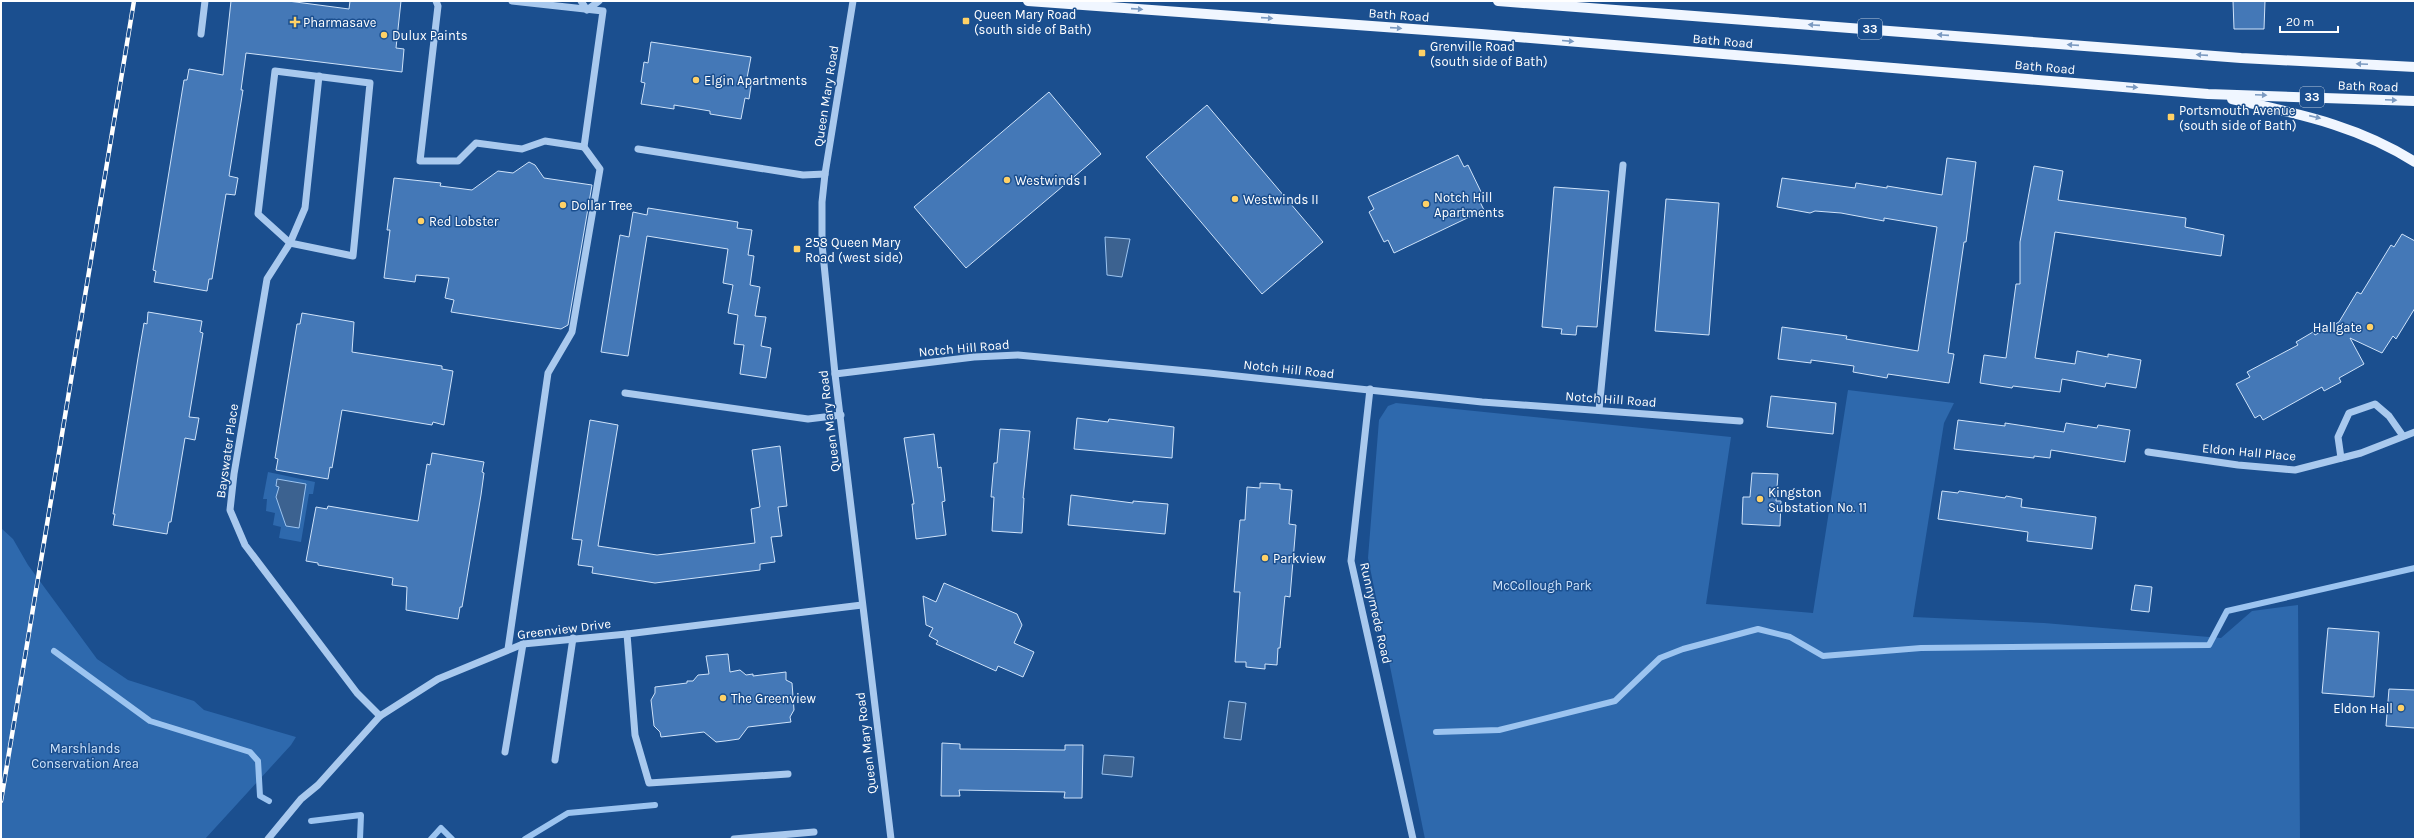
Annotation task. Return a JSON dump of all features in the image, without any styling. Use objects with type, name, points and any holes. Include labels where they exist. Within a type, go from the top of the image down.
[{"type":"main road","name":"Bath Road","points":[[1028,1],[1489,35],[2208,94],[2415,101]]},
{"type":"main road","name":"Bath Road","points":[[1498,1],[2241,58],[2415,66]]},
{"type":"main road","points":[[2208,94],[2321,119],[2388,145],[2415,162]]},
{"type":"street","points":[[201,34],[205,1]]},
{"type":"street","points":[[436,1],[438,6],[420,161],[458,161],[476,143],[522,149],[545,141],[584,147]]},
{"type":"street","points":[[508,649],[548,373],[572,332],[600,169],[584,147],[603,11],[512,1]]},
{"type":"street","points":[[581,1],[587,10]]},
{"type":"street","points":[[587,10],[599,1]]},
{"type":"street","name":"Queen Mary Road","points":[[853,1],[825,174],[822,202],[822,244],[835,374],[891,839]]},
{"type":"street","points":[[274,71],[370,82],[353,256],[290,243],[258,214],[274,71]]},
{"type":"street","name":"Bayswater Place","points":[[319,76],[305,208],[290,243],[267,279],[234,474],[230,510],[245,545],[357,693],[380,716]]},
{"type":"street","points":[[638,149],[802,175],[825,174]]},
{"type":"street","points":[[1599,410],[1623,165]]},
{"type":"street","name":"Notch Hill Road","points":[[835,374],[974,357],[1018,356],[1370,389],[1482,402],[1740,421]]},
{"type":"street","name":"Runnymede Road","points":[[1370,389],[1351,561],[1413,839]]},
{"type":"street","points":[[625,394],[808,419],[841,415]]},
{"type":"street","points":[[2340,458],[2338,437],[2349,413],[2376,404],[2389,416],[2404,436]]},
{"type":"street","name":"Eldon Hall Place","points":[[2148,452],[2238,466],[2295,470],[2340,458],[2415,432]]},
{"type":"street","name":"Greenview Drive","points":[[268,839],[301,799],[318,785],[380,716],[438,678],[508,649],[523,644],[627,634],[862,605]]},
{"type":"street","points":[[627,634],[635,735],[649,782],[788,774]]},
{"type":"street","points":[[555,760],[573,638]]},
{"type":"street","points":[[506,752],[523,644]]},
{"type":"street","points":[[734,839],[814,832]]},
{"type":"green space","name":"McCollough Park","points":[[1848,390],[1954,403],[1944,423],[1913,617],[2044,623],[2221,638],[2252,611],[2298,605],[2300,839],[1425,839],[1368,558],[1379,420],[1388,406],[1396,403],[1731,437],[1706,604],[1813,613]]},
{"type":"green space","points":[[268,472],[315,482],[313,494],[309,494],[301,542],[279,538],[281,527],[273,525],[275,513],[266,511],[267,499],[263,499]]},
{"type":"green space","name":"Marshlands Conservation Area","points":[[1,528],[13,539],[28,565],[97,659],[128,680],[194,701],[204,710],[296,737],[291,745],[205,839],[1,839]]},
{"type":"shaded area","points":[[1105,237],[1130,239],[1122,277],[1107,275]]},
{"type":"shaded area","points":[[277,479],[306,484],[299,528],[286,526],[276,497],[279,487],[276,486]]},
{"type":"shaded area","points":[[1229,701],[1246,703],[1241,740],[1224,738]]},
{"type":"shaded area","points":[[1104,755],[1134,757],[1132,777],[1102,774]]},
{"type":"building","points":[[231,1],[288,1],[349,9],[350,1],[401,1],[396,48],[404,49],[402,72],[246,53],[241,90],[243,90],[229,176],[238,178],[235,195],[226,194],[212,279],[209,279],[207,291],[154,282],[156,271],[153,270],[184,80],[187,80],[189,69],[223,75]]},
{"type":"building","points":[[2233,1],[2265,1],[2264,29],[2234,29]]},
{"type":"building","name":"Elgin Apartments","points":[[651,42],[751,57],[747,78],[752,79],[749,99],[745,98],[741,119],[710,114],[710,111],[674,105],[674,109],[641,104],[645,83],[641,82],[644,62],[648,63]]},
{"type":"building","name":"Westwinds I","points":[[1049,92],[1101,154],[966,268],[914,207]]},
{"type":"building","name":"Westwinds II","points":[[1207,105],[1323,242],[1262,294],[1146,157]]},
{"type":"building","name":"Notch Hill Apartments","points":[[1458,155],[1464,167],[1468,165],[1483,196],[1478,198],[1484,210],[1394,253],[1388,240],[1384,242],[1369,212],[1374,209],[1368,197]]},
{"type":"building","points":[[1947,158],[1976,162],[1966,242],[1964,242],[1948,353],[1954,354],[1949,383],[1888,374],[1887,378],[1853,372],[1854,366],[1811,360],[1811,363],[1778,359],[1782,327],[1847,336],[1846,339],[1918,351],[1937,227],[1884,218],[1884,221],[1841,213],[1815,211],[1810,213],[1777,207],[1782,178],[1855,188],[1856,183],[1887,188],[1887,186],[1942,195]]},
{"type":"building","points":[[529,162],[535,165],[544,178],[592,185],[568,325],[561,329],[451,312],[454,300],[445,298],[449,278],[416,275],[415,282],[384,278],[390,230],[387,230],[394,178],[441,183],[440,186],[472,190],[498,171],[513,173]]},
{"type":"building","points":[[2034,166],[2063,171],[2058,200],[2186,218],[2185,227],[2224,235],[2221,256],[2055,232],[2035,358],[2075,364],[2077,351],[2108,357],[2108,354],[2141,360],[2136,388],[2106,383],[2105,387],[2062,379],[2060,392],[2013,386],[2012,388],[1980,383],[1984,355],[2006,358],[2016,284],[2020,284],[2020,242]]},
{"type":"building","points":[[1554,187],[1609,191],[1597,327],[1577,326],[1576,335],[1561,334],[1562,329],[1542,327]]},
{"type":"building","points":[[1666,199],[1719,203],[1709,335],[1655,331]]},
{"type":"building","points":[[648,208],[738,222],[737,228],[752,230],[748,255],[754,256],[750,285],[760,287],[755,316],[766,317],[761,346],[771,348],[766,378],[740,374],[744,345],[734,344],[738,315],[728,313],[733,285],[723,283],[728,249],[647,236],[628,356],[601,352],[620,235],[629,237],[633,212],[647,215]]},
{"type":"building","name":"Hallgate","points":[[2402,234],[2415,241],[2415,308],[2396,339],[2393,336],[2382,353],[2350,338],[2364,364],[2339,378],[2341,382],[2324,391],[2322,387],[2263,420],[2260,415],[2255,418],[2236,384],[2250,377],[2247,372],[2298,345],[2296,342],[2313,332],[2315,335],[2339,322],[2357,292],[2361,294],[2391,245],[2394,247]]},
{"type":"building","points":[[148,312],[202,321],[200,332],[203,333],[189,417],[199,418],[195,440],[185,438],[171,522],[169,522],[167,534],[113,525],[115,514],[113,514],[138,358],[144,323],[147,324]]},
{"type":"building","points":[[302,313],[354,322],[352,352],[442,366],[442,369],[453,371],[444,425],[433,422],[432,425],[342,410],[332,468],[330,467],[328,479],[276,470],[278,459],[275,458],[297,324],[300,324]]},
{"type":"building","points":[[1771,396],[1836,403],[1833,434],[1767,427]]},
{"type":"building","points":[[1077,418],[1108,422],[1109,419],[1174,427],[1172,458],[1074,449]]},
{"type":"building","points":[[590,420],[618,425],[598,546],[657,555],[755,543],[751,509],[760,507],[752,450],[780,446],[787,506],[778,507],[782,536],[771,537],[775,562],[760,564],[760,570],[655,583],[592,573],[593,567],[578,565],[582,540],[572,539]]},
{"type":"building","points":[[1958,420],[2005,426],[2005,423],[2064,432],[2066,423],[2097,428],[2098,425],[2130,430],[2125,462],[2051,450],[2050,458],[2034,456],[2034,458],[1954,449]]},
{"type":"building","points":[[1000,429],[1030,431],[1023,498],[1022,533],[992,531],[994,497],[991,497],[994,463],[997,463]]},
{"type":"building","points":[[934,434],[938,468],[941,467],[945,501],[942,502],[946,535],[916,539],[912,504],[914,504],[904,438]]},
{"type":"building","points":[[432,453],[484,462],[481,495],[462,607],[460,607],[458,619],[406,610],[407,587],[392,585],[393,578],[318,565],[318,563],[306,561],[316,507],[327,509],[328,506],[418,521],[427,464],[430,465]]},
{"type":"building","name":"Kingston Substation No. 11","points":[[1752,473],[1778,474],[1776,501],[1781,501],[1780,526],[1742,524],[1743,497],[1750,497]]},
{"type":"building","name":"Parkview","points":[[1260,483],[1280,484],[1280,489],[1292,490],[1289,524],[1296,525],[1290,597],[1285,596],[1277,665],[1265,664],[1265,669],[1246,667],[1246,662],[1235,662],[1240,592],[1234,592],[1240,520],[1245,520],[1247,487],[1260,488]]},
{"type":"building","points":[[1942,491],[1958,493],[1959,491],[2005,498],[2006,496],[2022,499],[2021,507],[2096,517],[2092,549],[2027,541],[2028,532],[1938,519]]},
{"type":"building","points":[[1071,495],[1133,503],[1133,501],[1168,504],[1165,534],[1068,525]]},
{"type":"building","points":[[944,583],[1017,614],[1022,625],[1014,643],[1034,652],[1023,677],[998,666],[996,671],[936,644],[938,641],[929,636],[933,628],[926,625],[923,596],[936,602]]},
{"type":"building","points":[[2135,585],[2152,587],[2149,612],[2131,610]]},
{"type":"building","points":[[2328,628],[2379,632],[2374,697],[2322,693]]},
{"type":"building","name":"The Greenview","points":[[728,654],[730,672],[740,670],[746,675],[753,674],[753,676],[786,672],[786,680],[792,683],[794,710],[790,717],[791,722],[748,727],[739,739],[725,741],[716,742],[704,732],[661,737],[660,732],[654,726],[651,700],[655,693],[655,687],[687,683],[687,681],[693,681],[698,675],[709,674],[706,656]]},
{"type":"building","name":"Eldon Hall","points":[[2389,689],[2415,690],[2415,728],[2386,726]]},
{"type":"building","points":[[942,743],[960,744],[960,749],[1065,750],[1065,745],[1083,745],[1082,798],[1064,798],[1065,792],[959,790],[960,796],[941,796]]},
{"type":"waterway","points":[[1436,732],[1499,730],[1615,701],[1660,658],[1683,649],[1758,629],[1790,637],[1823,656],[1921,648],[2209,645],[2227,611],[2415,568]]},
{"type":"waterway","points":[[54,651],[150,721],[250,752],[258,761],[260,796],[269,801]]},
{"type":"waterway","points":[[525,839],[568,813],[655,805]]},
{"type":"waterway","points":[[311,821],[361,815],[360,839]]},
{"type":"waterway","points":[[431,839],[441,828],[452,839]]},
{"type":"railway","points":[[1,801],[134,1]]},
{"type":"place","name":"Queen Mary Road (south side of Bath)","points":[[966,21]]},
{"type":"place","name":"Pharmasave","points":[[295,22]]},
{"type":"place","name":"Dulux Paints","points":[[384,35]]},
{"type":"place","name":"Grenville Road (south side of Bath)","points":[[1422,53]]},
{"type":"place","name":"Elgin Apartments","points":[[696,80]]},
{"type":"place","name":"Portsmouth Avenue (south side of Bath)","points":[[2171,117]]},
{"type":"place","name":"Westwinds I","points":[[1007,180]]},
{"type":"place","name":"Westwinds II","points":[[1235,199]]},
{"type":"place","name":"Notch Hill Apartments","points":[[1426,204]]},
{"type":"place","name":"Dollar Tree","points":[[563,205]]},
{"type":"place","name":"Red Lobster","points":[[421,221]]},
{"type":"place","name":"258 Queen Mary Road (west side)","points":[[797,249]]},
{"type":"place","name":"Hallgate","points":[[2370,327]]},
{"type":"place","name":"Kingston Substation No. 11","points":[[1760,499]]},
{"type":"place","name":"Parkview","points":[[1265,558]]},
{"type":"place","name":"The Greenview","points":[[723,698]]},
{"type":"place","name":"Eldon Hall","points":[[2401,708]]}]
